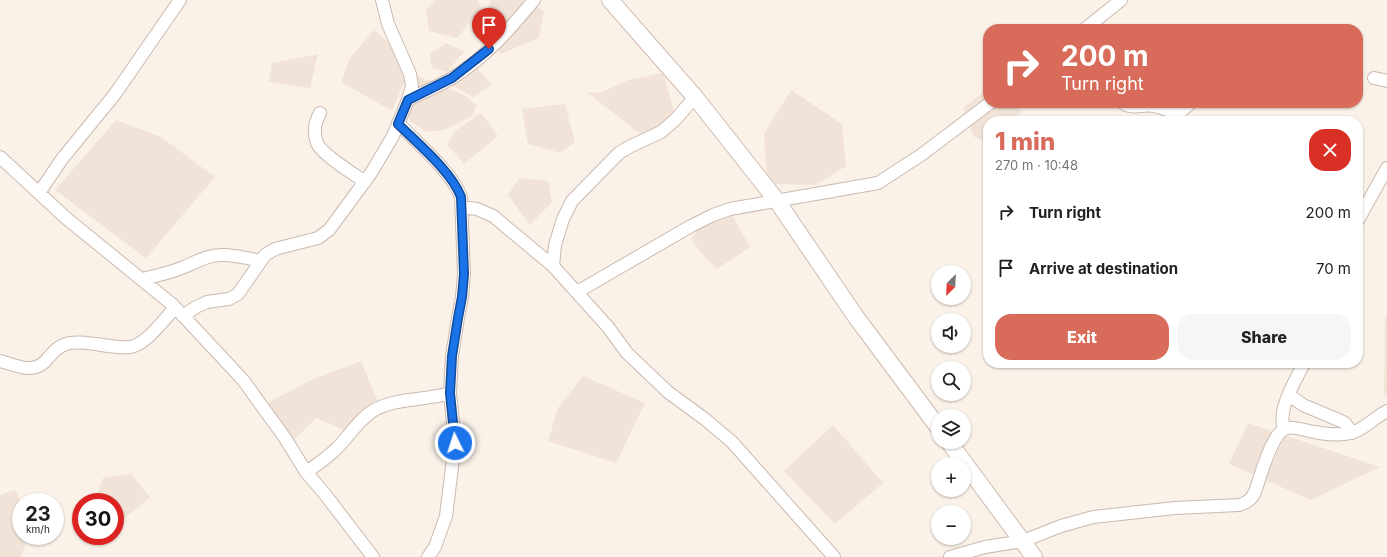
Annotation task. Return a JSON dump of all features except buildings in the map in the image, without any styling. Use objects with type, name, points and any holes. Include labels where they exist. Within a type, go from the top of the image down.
[{"type":"street","points":[[39,193],[62,159],[115,94],[180,0]]},
{"type":"street","points":[[0,361],[24,368],[37,368],[45,362],[54,351],[66,344],[86,343],[114,347],[131,347],[144,342],[179,312],[207,302],[229,299],[238,294],[265,255],[275,250],[318,238],[329,230],[365,182],[388,145],[408,100],[412,86],[410,74],[388,24],[382,0]]},
{"type":"street","points":[[408,100],[452,78],[481,57],[505,34],[534,0]]},
{"type":"street","points":[[610,0],[695,97],[777,201],[856,317],[931,418]]},
{"type":"street","points":[[1091,24],[1121,0]]},
{"type":"street","points":[[1374,78],[1387,81]]},
{"type":"street","points":[[553,266],[555,245],[563,219],[572,201],[619,153],[661,132],[675,120],[695,97]]},
{"type":"street","points":[[577,292],[649,249],[713,215],[730,209],[878,183],[921,155],[983,108]]},
{"type":"street","points":[[1160,108],[1168,111],[1181,110],[1184,108]]},
{"type":"street","points":[[320,113],[316,121],[315,128],[317,144],[332,158],[365,182]]},
{"type":"street","points":[[398,124],[440,167],[458,188],[462,207],[464,274],[462,297],[452,356],[450,393],[455,443],[452,475],[446,516],[435,547],[428,557]]},
{"type":"street","points":[[0,157],[66,218],[142,279],[179,312],[243,380],[281,432],[306,472],[373,557]]},
{"type":"street","points":[[1363,211],[1387,168]]},
{"type":"street","points":[[462,207],[476,209],[493,216],[553,266],[608,327],[628,353],[653,378],[668,392],[706,420],[732,442],[834,557]]},
{"type":"street","points":[[142,279],[167,274],[203,258],[221,255],[243,257],[261,261]]},
{"type":"street","points":[[1284,429],[1282,413],[1285,402],[1302,368]]},
{"type":"street","points":[[306,472],[336,449],[359,422],[371,412],[393,403],[450,393]]},
{"type":"street","points":[[1289,395],[1303,405],[1345,423],[1352,433]]},
{"type":"street","points":[[950,557],[985,547],[1022,541],[1061,526],[1093,517],[1175,508],[1240,505],[1252,499],[1273,441],[1282,430],[1293,428],[1340,435],[1352,433],[1358,431],[1371,420],[1387,411]]},
{"type":"street","points":[[954,449],[1034,557]]},
{"type":"shaded area","points":[[435,0],[477,0],[481,8],[457,38],[429,31],[426,10]]},
{"type":"shaded area","points":[[491,0],[525,0],[544,11],[539,38],[501,54],[480,28]]},
{"type":"shaded area","points":[[374,30],[394,47],[406,78],[392,111],[341,82],[350,58]]},
{"type":"shaded area","points":[[447,43],[464,52],[447,72],[432,68],[430,53]]},
{"type":"shaded area","points":[[318,54],[310,88],[269,82],[272,63]]},
{"type":"shaded area","points":[[471,62],[492,84],[473,97],[442,80]]},
{"type":"shaded area","points":[[663,73],[675,114],[643,136],[587,92],[600,93],[628,80]]},
{"type":"shaded area","points":[[419,77],[465,95],[477,106],[471,117],[445,130],[427,132],[409,120],[409,97]]},
{"type":"shaded area","points":[[791,90],[842,124],[846,166],[816,185],[767,184],[764,134]]},
{"type":"shaded area","points":[[983,93],[983,108],[1019,108],[1022,111],[1018,116],[983,116],[983,140],[974,137],[963,108]]},
{"type":"shaded area","points":[[565,104],[575,142],[561,153],[528,144],[522,109]]},
{"type":"shaded area","points":[[481,113],[498,136],[464,164],[447,144],[455,131]]},
{"type":"shaded area","points":[[116,120],[161,137],[215,177],[146,258],[55,190]]},
{"type":"shaded area","points":[[519,178],[548,181],[552,202],[530,225],[508,195]]},
{"type":"shaded area","points":[[732,215],[750,247],[717,269],[702,254],[691,239],[699,228]]},
{"type":"shaded area","points":[[1385,317],[1387,317],[1387,395],[1384,395]]},
{"type":"shaded area","points":[[361,361],[382,412],[356,435],[316,418],[294,440],[268,403],[311,380]]},
{"type":"shaded area","points":[[583,376],[645,403],[616,463],[548,441],[558,408]]},
{"type":"shaded area","points":[[1248,423],[1380,467],[1311,500],[1229,464]]},
{"type":"shaded area","points":[[833,425],[883,483],[835,524],[784,471]]},
{"type":"shaded area","points":[[131,474],[150,497],[124,519],[124,493],[98,493],[103,478]]},
{"type":"shaded area","points":[[15,490],[16,493],[12,493],[12,545],[25,545],[21,557],[0,557],[0,495]]},
{"type":"route","points":[[455,443],[450,393],[452,356],[462,297],[464,274],[461,197],[458,188],[440,167],[398,124],[408,100],[452,78],[481,57],[489,49]]}]
